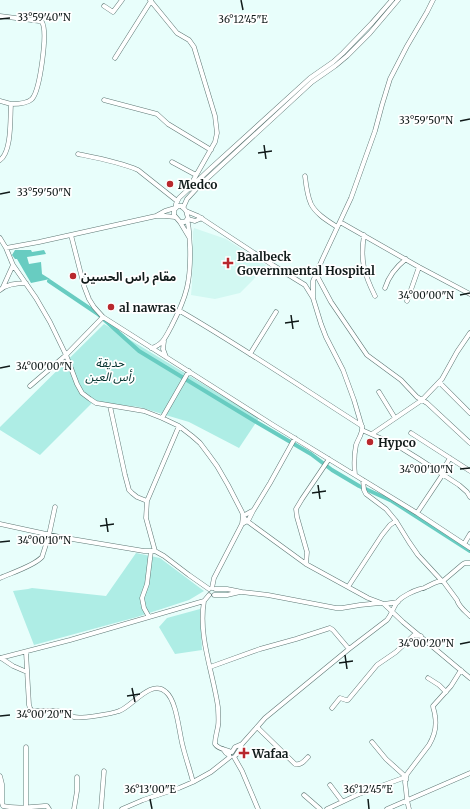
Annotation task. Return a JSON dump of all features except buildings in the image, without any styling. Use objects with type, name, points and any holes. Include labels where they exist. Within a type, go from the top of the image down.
[{"type":"street","points":[[104,6],[113,12],[122,0]]},
{"type":"street","points":[[189,237],[173,212],[177,201],[193,189],[310,78],[343,53],[392,0]]},
{"type":"street","points":[[233,151],[312,82],[347,56],[370,33],[398,0]]},
{"type":"street","points":[[312,298],[316,274],[351,198],[376,131],[390,79],[433,0]]},
{"type":"street","points":[[115,58],[151,1],[177,33],[189,40],[194,47],[217,126],[216,138],[211,150],[191,183],[190,186],[193,189]]},
{"type":"street","points":[[0,16],[39,21],[42,22],[44,27],[43,58],[40,80],[36,93],[28,102],[19,104],[11,104],[0,100]]},
{"type":"street","points":[[104,100],[157,114],[168,124],[211,150]]},
{"type":"street","points":[[0,160],[4,158],[7,152],[10,131],[11,104]]},
{"type":"street","points":[[78,154],[117,163],[138,170],[177,201]]},
{"type":"street","points":[[172,162],[196,175]]},
{"type":"street","points":[[305,176],[312,206],[337,227]]},
{"type":"street","points":[[151,348],[164,340],[180,311],[186,294],[190,266],[188,217],[185,209],[187,199],[193,189]]},
{"type":"street","points":[[156,216],[164,211],[180,206],[305,285],[343,370],[362,428],[355,450],[355,475]]},
{"type":"street","points":[[6,248],[156,216],[175,217]]},
{"type":"street","points":[[180,222],[184,223],[187,220],[192,221],[199,219]]},
{"type":"street","points":[[189,230],[192,224],[199,219]]},
{"type":"street","points":[[340,222],[470,294]]},
{"type":"street","points":[[71,235],[84,286],[89,299],[103,317],[294,440],[329,459],[417,513],[470,548]]},
{"type":"street","points":[[364,235],[362,260],[367,280],[374,296]]},
{"type":"street","points":[[0,238],[6,248],[12,265],[26,283],[43,310],[66,355],[82,393],[96,403],[144,411],[179,426],[200,443],[209,455],[249,521],[299,560],[368,598],[383,604],[470,678]]},
{"type":"street","points":[[385,288],[390,275],[397,266],[406,259]]},
{"type":"street","points":[[2,288],[12,265]]},
{"type":"street","points":[[407,301],[419,267]]},
{"type":"street","points":[[316,274],[331,302],[367,355],[397,377],[416,396],[426,403],[470,443]]},
{"type":"street","points":[[305,285],[314,281]]},
{"type":"street","points":[[2,288],[19,283],[26,283]]},
{"type":"street","points":[[180,311],[219,334],[362,428],[398,446],[442,474],[459,485],[470,497]]},
{"type":"street","points":[[250,354],[276,312]]},
{"type":"street","points":[[30,386],[71,351],[103,317]]},
{"type":"street","points":[[372,434],[422,400],[439,382],[470,333]]},
{"type":"street","points":[[164,340],[163,349],[166,357]]},
{"type":"street","points":[[162,418],[188,373]]},
{"type":"street","points":[[439,382],[470,413]]},
{"type":"street","points":[[379,392],[395,418]]},
{"type":"street","points":[[110,406],[129,490],[137,497],[147,501]]},
{"type":"street","points":[[148,617],[142,598],[148,584],[153,551],[146,518],[147,501],[179,426]]},
{"type":"street","points":[[412,433],[470,471]]},
{"type":"street","points":[[242,524],[249,521],[253,511],[294,440]]},
{"type":"street","points":[[417,513],[442,474],[450,458]]},
{"type":"street","points":[[306,564],[307,552],[296,509],[329,459]]},
{"type":"street","points":[[363,480],[366,494],[386,509],[396,521],[418,555],[443,581],[457,600],[460,608],[470,616]]},
{"type":"street","points":[[0,578],[40,560],[49,535],[55,507]]},
{"type":"street","points":[[244,514],[253,511]]},
{"type":"street","points":[[211,595],[208,592],[212,588],[216,574],[242,524],[244,514]]},
{"type":"street","points":[[348,587],[382,535],[390,525],[396,521]]},
{"type":"street","points":[[0,524],[49,535],[117,547],[153,551],[164,556],[189,575],[212,588],[216,593],[204,601],[26,652],[0,658]]},
{"type":"street","points":[[464,544],[470,534]]},
{"type":"street","points":[[299,560],[307,552]]},
{"type":"street","points":[[122,809],[142,800],[179,788],[211,772],[232,755],[235,747],[242,744],[272,712],[384,622],[398,602],[410,593],[439,580],[443,581],[463,564],[470,563]]},
{"type":"street","points":[[212,588],[227,588],[242,592],[275,596],[336,608],[360,604],[383,604],[398,602]]},
{"type":"street","points":[[211,595],[227,595],[242,592]]},
{"type":"street","points":[[204,601],[202,620],[204,639],[218,713],[218,726],[215,744],[226,753],[232,755],[242,771],[258,809]]},
{"type":"street","points":[[210,667],[260,649],[330,628],[349,649]]},
{"type":"street","points":[[332,708],[340,698],[348,700],[377,665],[396,652],[414,635],[421,636]]},
{"type":"street","points":[[26,652],[29,705],[30,709],[34,711],[63,712],[75,718],[86,717],[120,711],[149,690],[159,688],[164,690],[170,696],[175,710],[183,748],[193,782]]},
{"type":"street","points":[[0,658],[27,672]]},
{"type":"street","points":[[409,809],[406,778],[408,772],[432,740],[436,726],[433,706],[452,686],[461,670]]},
{"type":"street","points":[[428,678],[439,685],[446,692]]},
{"type":"street","points":[[257,727],[295,764],[299,765],[308,757]]},
{"type":"street","points":[[372,742],[386,759],[406,778]]},
{"type":"street","points":[[26,747],[26,807]]},
{"type":"street","points":[[101,809],[104,771]]},
{"type":"street","points":[[387,809],[470,773]]},
{"type":"street","points":[[0,776],[2,781],[3,805],[10,807],[47,806],[49,809]]},
{"type":"street","points":[[74,809],[77,791],[77,776]]},
{"type":"street","points":[[327,809],[362,792],[406,778]]},
{"type":"street","points":[[330,785],[342,801]]},
{"type":"street","points":[[304,795],[320,809]]},
{"type":"shaded area","name":"Baalbeck Governmental Hospital","points":[[194,228],[226,239],[266,265],[240,293],[215,299],[191,295]]},
{"type":"shaded area","points":[[15,250],[31,250],[32,252],[44,250],[46,254],[27,257],[29,264],[41,262],[42,274],[50,279],[31,283],[17,259],[15,259],[12,255]]},
{"type":"green space","name":"حديقة رأس العين","points":[[104,324],[259,418],[239,448],[189,422],[139,407],[93,402],[40,455],[0,430],[0,427]]},
{"type":"green space","points":[[136,553],[160,558],[204,591],[189,600],[137,617],[34,645],[13,591],[32,588],[106,596]]},
{"type":"green space","points":[[200,609],[202,650],[175,654],[159,627],[167,618]]},
{"type":"waterway","points":[[49,281],[98,314],[139,351],[311,454],[332,470],[359,486],[392,501],[470,551]]},
{"type":"place","name":"Medco","points":[[170,184]]},
{"type":"place","name":"Baalbeck Governmental Hospital","points":[[228,263]]},
{"type":"place","name":"مقام راس الحسين","points":[[73,276]]},
{"type":"place","name":"al nawras","points":[[111,307]]},
{"type":"place","name":"Hypco","points":[[370,442]]},
{"type":"place","name":"Wafaa","points":[[244,753]]}]
